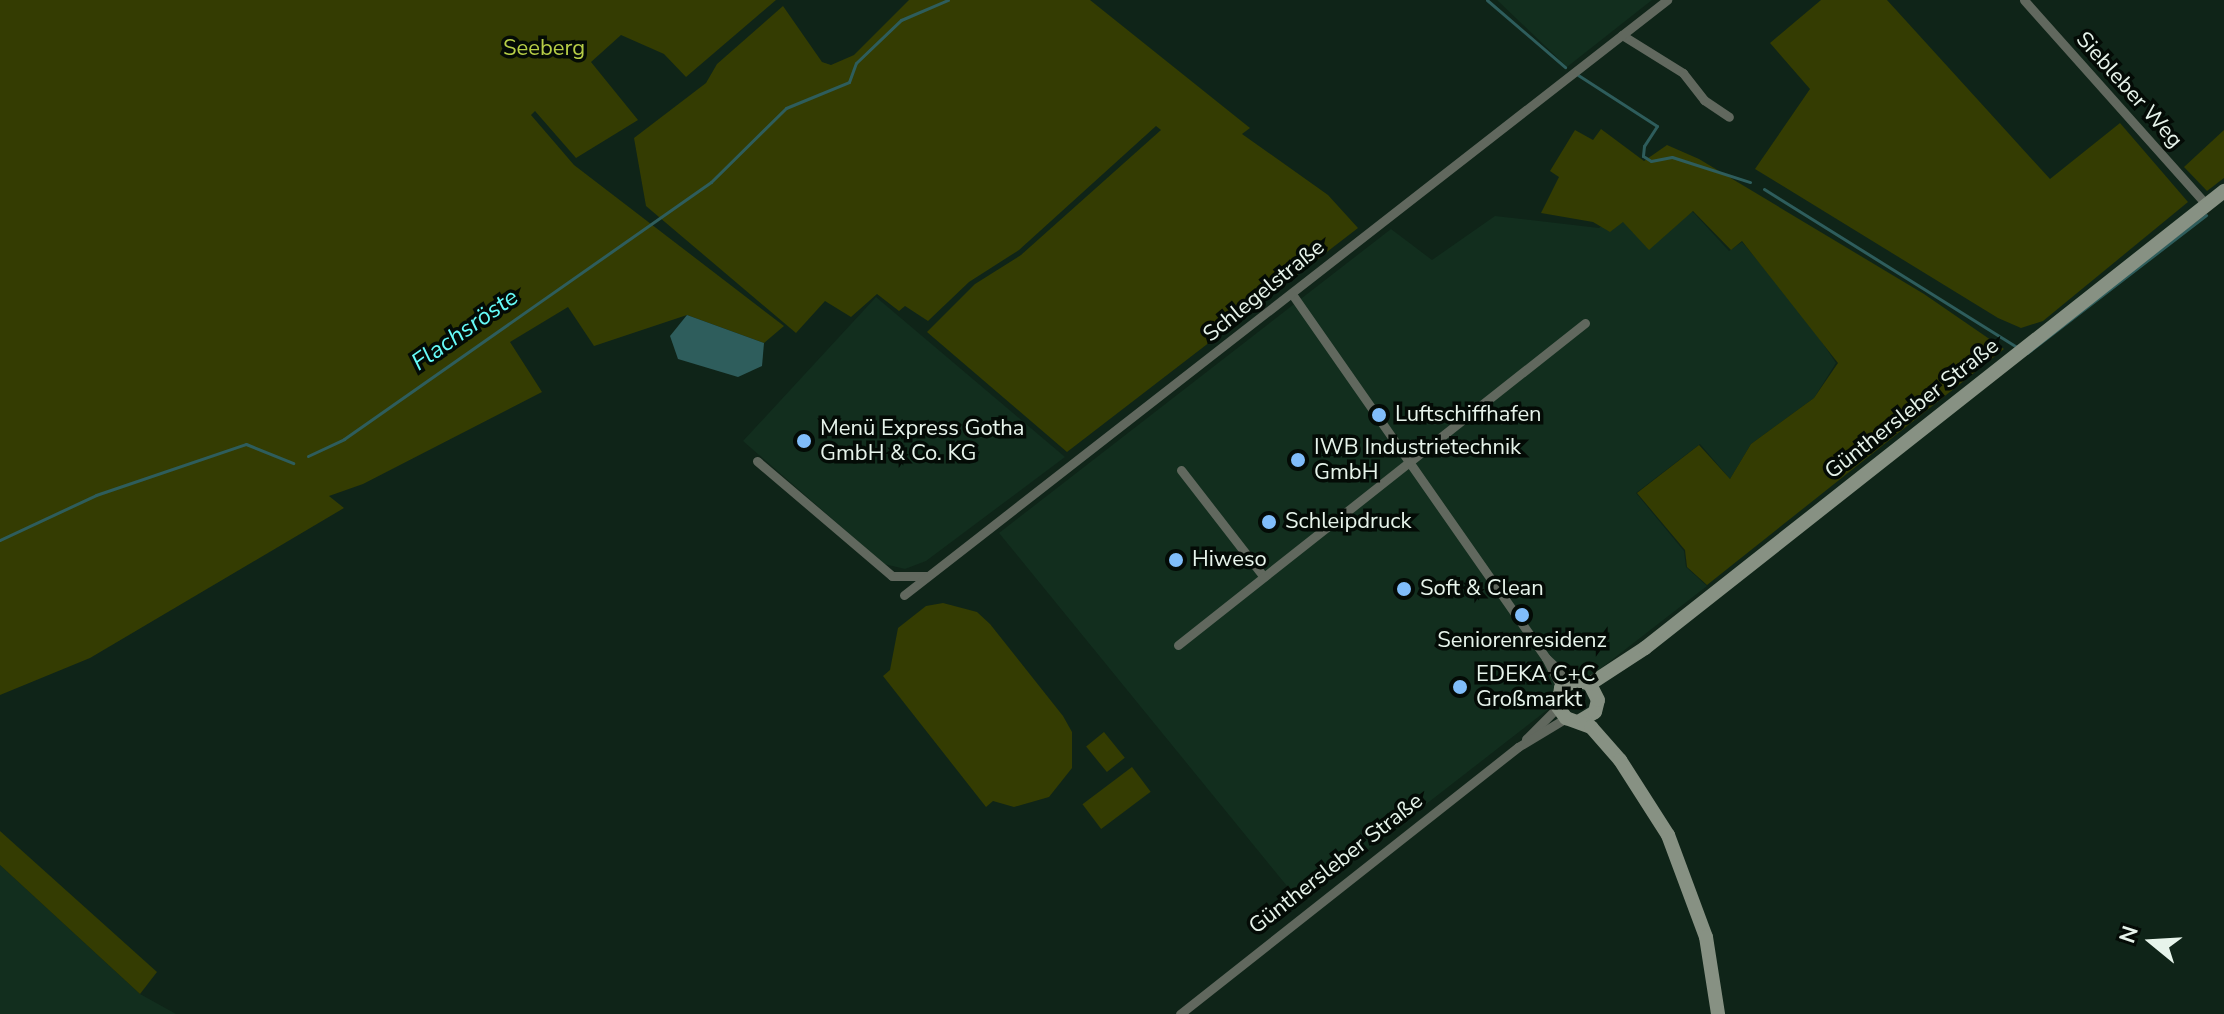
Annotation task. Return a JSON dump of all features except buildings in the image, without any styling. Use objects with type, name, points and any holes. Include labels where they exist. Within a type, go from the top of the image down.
[{"type":"main road","name":"Günthersleber Straße","points":[[1594,689],[2224,191]]},
{"type":"main road","points":[[1620,760],[1568,715],[1566,685],[1594,689],[1595,712],[1620,760],[1656,811],[1688,881],[1706,937],[1718,1014]]},
{"type":"main road","points":[[1568,715],[1595,712]]},
{"type":"street","name":"Schlegelstraße","points":[[904,595],[1667,0]]},
{"type":"street","name":"Siebleber Weg","points":[[2024,0],[2206,204]]},
{"type":"street","points":[[1622,35],[1683,73],[1704,100],[1729,117]]},
{"type":"street","points":[[1292,294],[1566,685]]},
{"type":"street","points":[[1178,645],[1585,323]]},
{"type":"street","points":[[757,461],[892,576],[929,576]]},
{"type":"street","points":[[1181,470],[1264,577]]},
{"type":"street","name":"Günthersleber Straße","points":[[1180,1014],[1518,747],[1568,715]]},
{"type":"shaded area","points":[[1497,0],[1652,0],[1567,67]]},
{"type":"shaded area","points":[[1650,185],[1694,213],[1729,251],[1742,242],[1804,315],[1836,363],[1814,398],[1751,444],[1730,479],[1700,444],[1636,493],[1684,551],[1686,567],[1707,586],[1300,902],[999,533],[1391,229],[1432,260],[1495,216],[1599,228]]},
{"type":"shaded area","points":[[876,297],[1065,457],[926,561],[905,569],[884,564],[743,441]]},
{"type":"shaded area","points":[[0,865],[140,994],[176,1014],[0,1014]]},
{"type":"green space","name":"Seeberg","points":[[0,0],[776,0],[686,77],[664,54],[621,35],[591,62],[638,120],[576,158],[535,111],[531,115],[574,165],[784,326],[764,343],[687,315],[594,346],[568,307],[510,342],[542,392],[363,484],[329,496],[344,508],[90,658],[0,695]]},
{"type":"green space","points":[[909,0],[1090,0],[1250,128],[1242,134],[1328,195],[1358,228],[1067,452],[927,332],[975,284],[1021,255],[1161,130],[1156,126],[1019,250],[969,282],[928,321],[905,306],[899,311],[877,294],[851,317],[825,301],[796,333],[646,206],[634,138],[706,83],[717,64],[783,6],[822,62],[831,65],[854,55]]},
{"type":"green space","points":[[1821,0],[1887,0],[2050,179],[2120,123],[2188,202],[2043,321],[2021,328],[1998,318],[1755,169],[1810,89],[1770,43]]},
{"type":"green space","points":[[1601,129],[1644,161],[1667,145],[1699,159],[1924,294],[2004,349],[1707,585],[1687,567],[1685,550],[1637,493],[1699,445],[1730,479],[1751,444],[1814,398],[1838,363],[1742,241],[1731,250],[1693,211],[1649,250],[1623,222],[1610,232],[1593,222],[1541,213],[1559,177],[1550,171],[1575,130],[1593,140]]},
{"type":"green space","points":[[2224,130],[2224,178],[2207,191],[2184,167]]},
{"type":"green space","points":[[943,603],[977,612],[990,624],[1063,716],[1072,732],[1072,768],[1049,797],[1014,807],[993,801],[986,807],[883,676],[890,670],[898,628],[926,606]]},
{"type":"green space","points":[[1104,732],[1125,758],[1107,772],[1086,746]]},
{"type":"green space","points":[[1132,767],[1151,792],[1101,829],[1082,804]]},
{"type":"green space","points":[[0,831],[157,972],[140,994],[0,865]]},
{"type":"water","points":[[687,315],[764,343],[762,366],[738,377],[678,359],[670,336]]},
{"type":"waterway","name":"Flachsröste","points":[[308,456],[344,439],[711,182],[786,108],[849,82],[856,63],[901,20],[948,0]]},
{"type":"waterway","points":[[1487,0],[1565,67]]},
{"type":"waterway","points":[[1578,75],[1657,126],[1644,146],[1643,156],[1651,161],[1672,157],[1750,182]]},
{"type":"waterway","points":[[1764,189],[2017,347]]},
{"type":"waterway","points":[[2027,353],[2206,215]]},
{"type":"waterway","name":"Flachsröste","points":[[0,540],[96,495],[246,444],[293,463]]},
{"type":"place","name":"Luftschiffhafen","points":[[1379,415]]},
{"type":"place","name":"Menü Express Gotha GmbH & Co. KG","points":[[804,441]]},
{"type":"place","name":"IWB Industrietechnik GmbH","points":[[1298,460]]},
{"type":"place","name":"Schleipdruck","points":[[1269,522]]},
{"type":"place","name":"Hiweso","points":[[1176,560]]},
{"type":"place","name":"Soft & Clean","points":[[1404,589]]},
{"type":"place","name":"Seniorenresidenz","points":[[1522,615]]},
{"type":"place","name":"EDEKA C+C Großmarkt","points":[[1460,687]]}]
